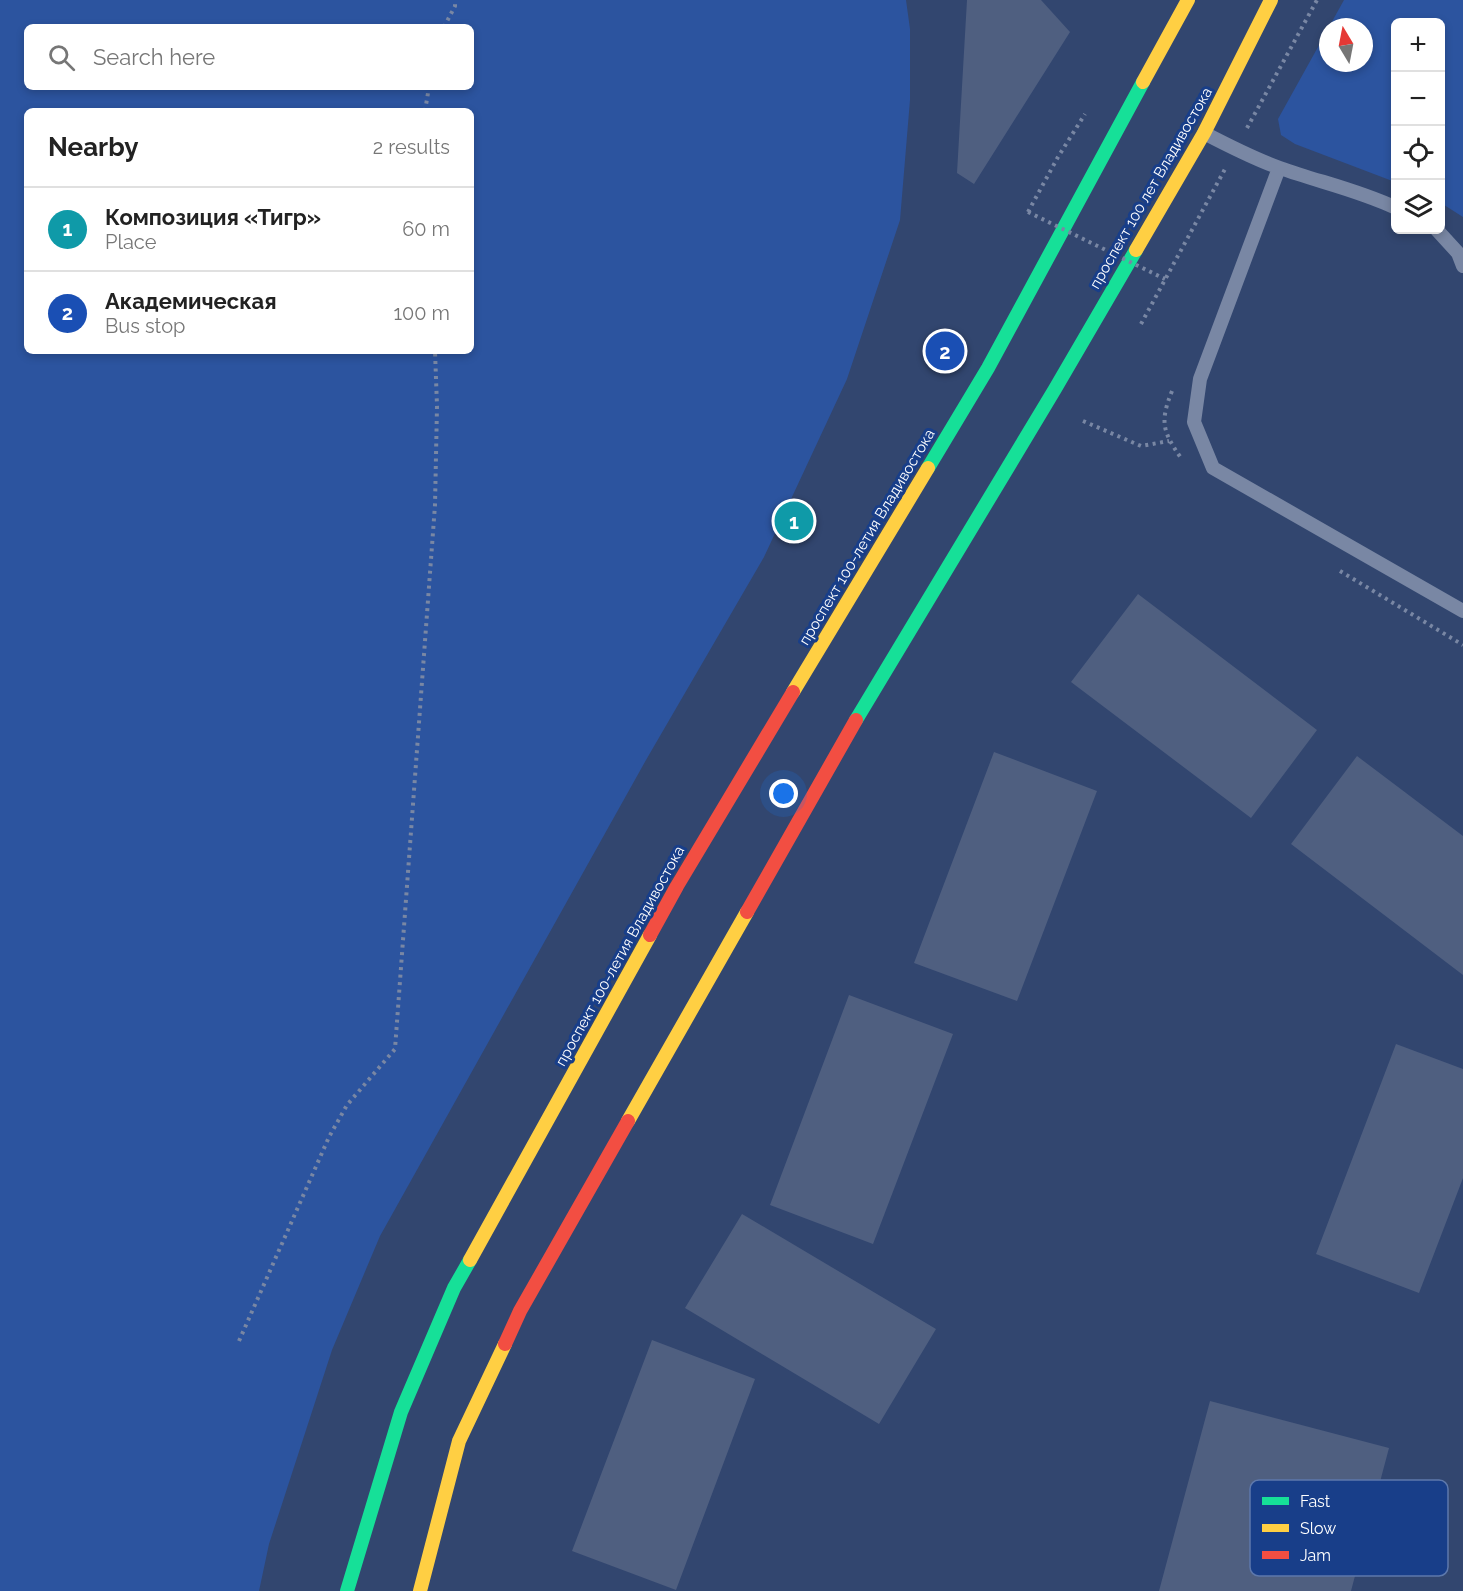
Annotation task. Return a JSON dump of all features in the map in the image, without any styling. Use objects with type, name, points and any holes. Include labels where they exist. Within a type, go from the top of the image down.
[{"type":"highway","name":"проспект 100-летия Владивостока","points":[[347,1591],[401,1412],[454,1288],[677,886],[988,368],[1188,0]]},
{"type":"highway","name":"проспект 100 лет Владивостока","points":[[420,1591],[459,1441],[520,1311],[887,666],[1055,389],[1204,133],[1271,0]]},
{"type":"lane","points":[[1204,133],[1235,150],[1279,168],[1374,197],[1391,206]]},
{"type":"lane","points":[[1279,168],[1200,379],[1194,422],[1213,468],[1463,611]]},
{"type":"lane","points":[[1443,234],[1458,253],[1463,266]]},
{"type":"path","points":[[446,24],[455,6],[455,0]]},
{"type":"path","points":[[426,108],[428,90]]},
{"type":"path","points":[[1058,157],[1028,212],[1165,279],[1141,324]]},
{"type":"path","points":[[239,1341],[329,1137],[347,1105],[395,1049],[435,505],[437,406],[435,354]]},
{"type":"path","points":[[1173,389],[1164,410],[1164,425],[1169,441],[1182,459]]},
{"type":"path","points":[[1083,422],[1141,446],[1169,441]]},
{"type":"path","points":[[1335,568],[1463,645]]},
{"type":"shaded area","points":[[0,0],[906,0],[910,29],[910,100],[900,220],[847,379],[764,557],[646,760],[380,1236],[332,1350],[269,1544],[259,1591],[0,1591]]},
{"type":"shaded area","points":[[1344,0],[1463,0],[1463,217],[1445,206],[1445,18],[1391,18],[1391,180],[1295,144],[1281,135],[1278,119],[1319,45],[1319,72],[1373,72],[1373,18],[1334,18]]},
{"type":"building","points":[[967,0],[1041,0],[1070,32],[974,184],[957,173]]},
{"type":"building","points":[[1138,594],[1317,730],[1251,818],[1071,682]]},
{"type":"building","points":[[994,752],[1097,791],[1017,1001],[914,963]]},
{"type":"building","points":[[1357,756],[1463,836],[1463,975],[1291,844]]},
{"type":"building","points":[[849,995],[953,1034],[873,1244],[770,1205]]},
{"type":"building","points":[[1396,1044],[1463,1069],[1463,1178],[1419,1293],[1316,1254]]},
{"type":"building","points":[[742,1214],[936,1329],[879,1424],[685,1308]]},
{"type":"building","points":[[652,1340],[755,1379],[676,1590],[572,1551]]},
{"type":"building","points":[[1210,1401],[1389,1448],[1380,1480],[1250,1480],[1250,1576],[1355,1576],[1351,1591],[1159,1591]]},
{"type":"traffic: fast","points":[[928,468],[988,368],[1143,82]]},
{"type":"traffic: fast","points":[[856,720],[1136,250]]},
{"type":"traffic: fast","points":[[347,1591],[401,1412],[454,1288],[470,1260]]},
{"type":"traffic: slow","points":[[1143,82],[1188,0]]},
{"type":"traffic: slow","points":[[1136,250],[1204,133],[1271,0]]},
{"type":"traffic: slow","points":[[793,692],[928,468]]},
{"type":"traffic: slow","points":[[628,1121],[747,912]]},
{"type":"traffic: slow","points":[[470,1260],[650,935]]},
{"type":"traffic: slow","points":[[420,1591],[459,1441],[505,1344]]},
{"type":"traffic: jam","points":[[650,935],[793,692]]},
{"type":"traffic: jam","points":[[747,912],[856,720]]},
{"type":"traffic: jam","points":[[505,1344],[520,1311],[628,1121]]},
{"type":"place","name":"Академическая","points":[[945,351]]},
{"type":"place","name":"Композиция «Тигр»","points":[[794,521]]}]
